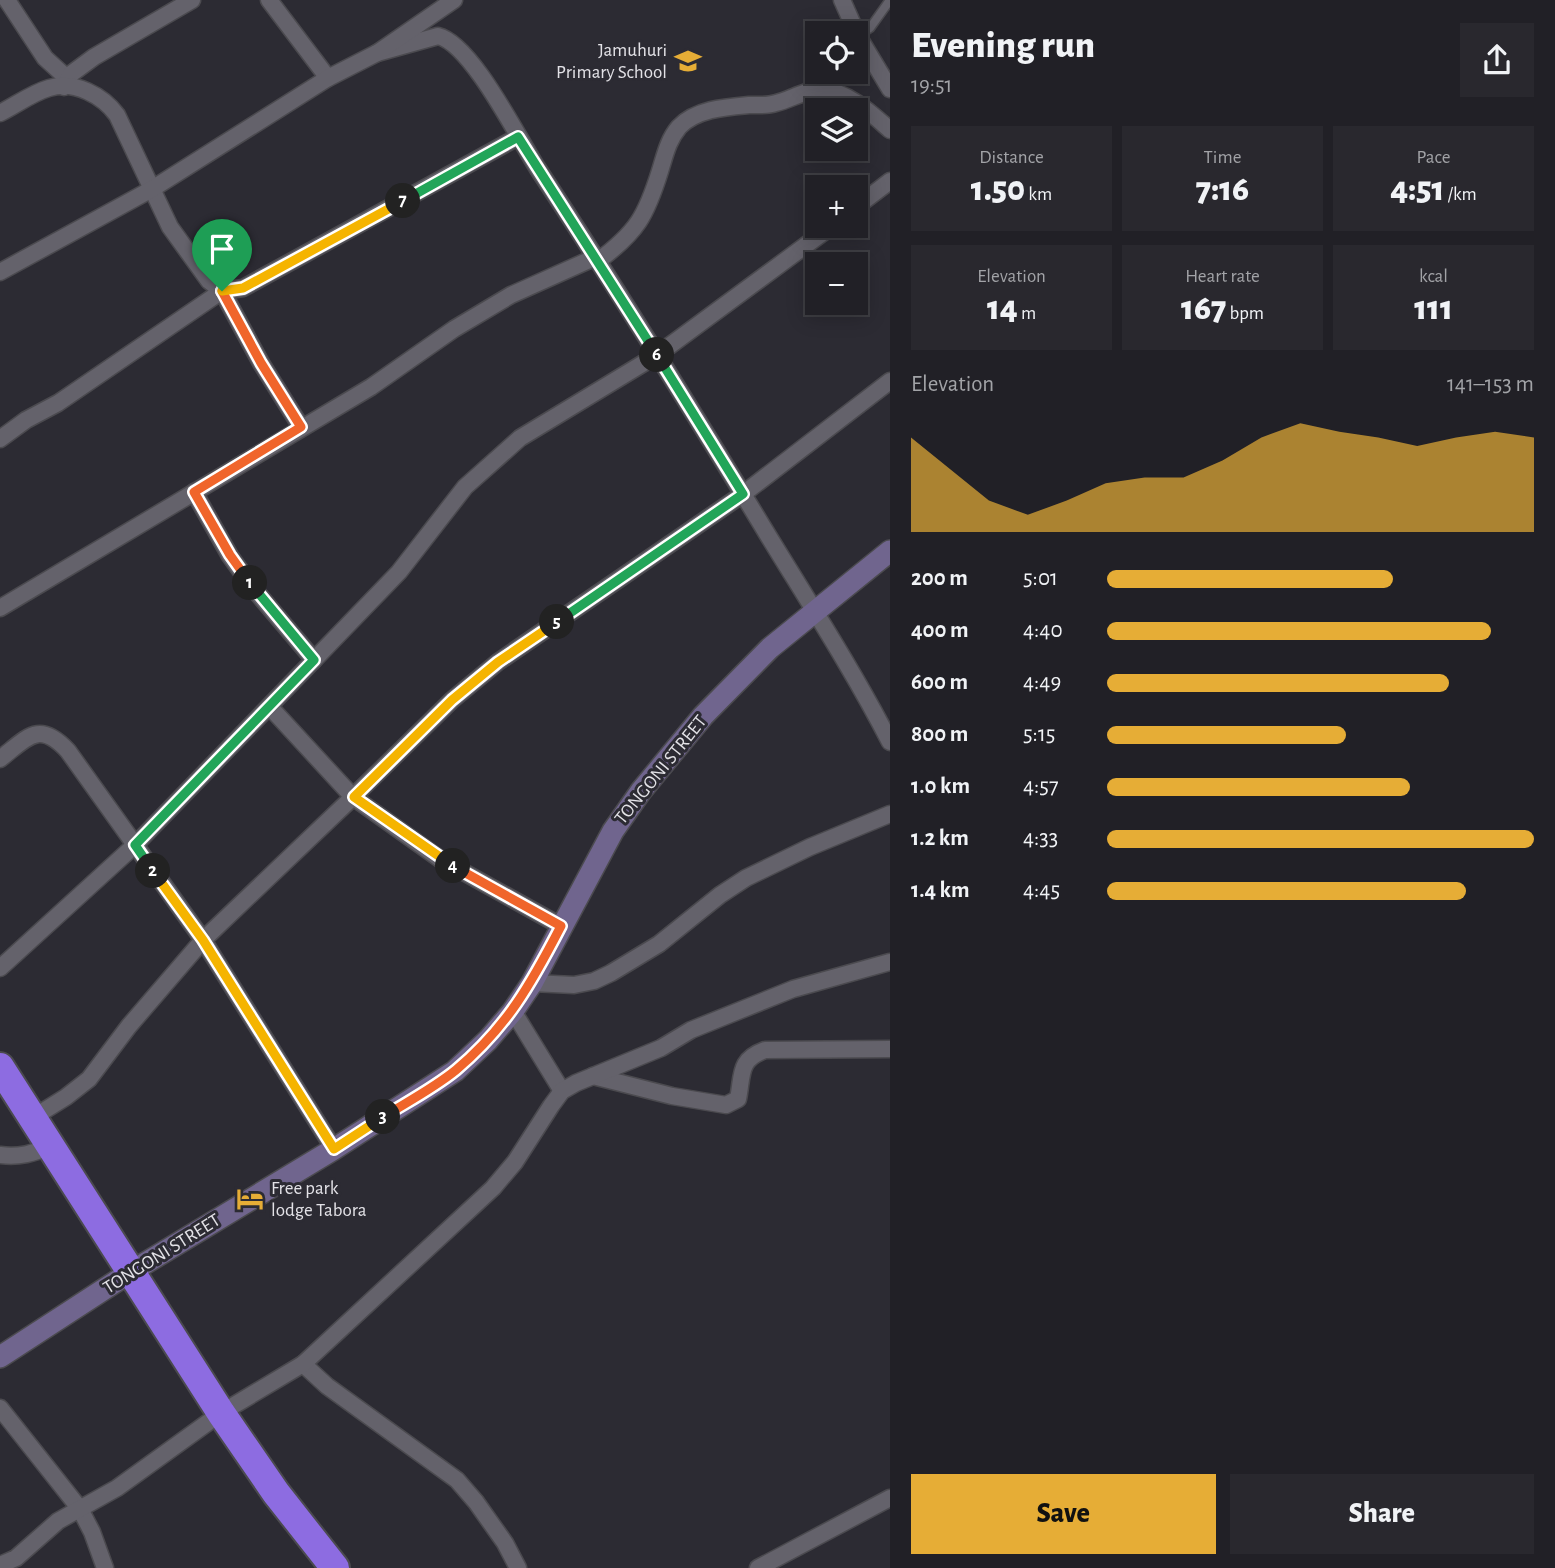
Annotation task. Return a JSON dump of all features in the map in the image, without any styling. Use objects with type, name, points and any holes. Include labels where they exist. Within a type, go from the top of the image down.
[{"type":"highway","points":[[0,1067],[34,1117],[129,1273],[221,1413],[276,1493],[335,1568]]},
{"type":"street","points":[[7,0],[65,83],[96,94],[108,103],[117,115],[170,227],[209,281],[222,291],[261,363],[301,427]]},
{"type":"street","points":[[0,113],[38,93],[65,83],[94,57],[162,7],[192,0]]},
{"type":"street","points":[[269,0],[328,78]]},
{"type":"street","points":[[0,272],[152,189],[328,78],[377,53],[454,0]]},
{"type":"street","points":[[842,0],[851,21]]},
{"type":"street","points":[[377,53],[438,36],[446,38],[465,54],[657,355],[889,736]]},
{"type":"street","points":[[868,53],[890,89]]},
{"type":"street","points":[[0,608],[371,387],[454,329],[511,295],[597,259],[619,245],[637,226],[650,205],[670,138],[681,125],[698,114],[747,105],[774,104],[821,90],[844,96],[870,112],[890,130]]},
{"type":"street","points":[[0,439],[26,420],[58,403],[222,291],[243,288],[518,137]]},
{"type":"street","points":[[868,198],[890,181]]},
{"type":"street","points":[[0,968],[135,845],[270,707],[399,572],[465,487],[520,438],[657,355],[816,238]]},
{"type":"street","points":[[34,1117],[89,1079],[129,1026],[203,940],[452,700],[498,662],[743,494],[890,381]]},
{"type":"street","points":[[194,492],[230,555],[253,588],[314,660]]},
{"type":"street","name":"TONGONI STREET","points":[[0,1357],[129,1273],[334,1149],[455,1071],[488,1040],[513,1011],[532,983],[613,831],[641,791],[703,716],[770,648],[890,551]]},
{"type":"street","points":[[270,707],[354,797],[440,859],[561,926]]},
{"type":"street","points":[[0,760],[33,735],[41,733],[55,737],[68,751],[203,940],[334,1149]]},
{"type":"street","points":[[532,983],[575,985],[594,981],[611,973],[659,944],[720,895],[746,878],[810,847],[890,814]]},
{"type":"street","points":[[0,1565],[16,1558],[58,1521],[117,1488],[221,1413],[303,1364],[493,1188],[515,1162],[562,1091],[652,1052],[691,1030],[793,989],[890,962]]},
{"type":"street","points":[[513,1011],[562,1091]]},
{"type":"street","points":[[593,1076],[672,1096],[726,1105],[738,1099],[744,1067],[748,1060],[752,1055],[765,1050],[890,1049]]},
{"type":"street","points":[[0,1155],[29,1155],[51,1146]]},
{"type":"street","points":[[303,1364],[327,1387],[457,1480],[498,1532],[518,1568]]},
{"type":"street","points":[[0,1408],[80,1509],[105,1568]]},
{"type":"street","points":[[758,1568],[890,1498]]},
{"type":"lane","points":[[868,30],[890,0]]},
{"type":"place","name":"Jamuhuri Primary School","points":[[688,61]]},
{"type":"place","name":"Free park lodge Tabora","points":[[250,1199]]},
{"type":"route","points":[[518,137],[743,494],[498,662],[452,700],[354,797],[440,859],[561,926],[532,983],[488,1040],[455,1071],[334,1149],[203,940],[135,845],[314,660],[253,588],[230,555],[194,492],[301,427],[261,363],[222,291],[243,288],[518,137]]}]
